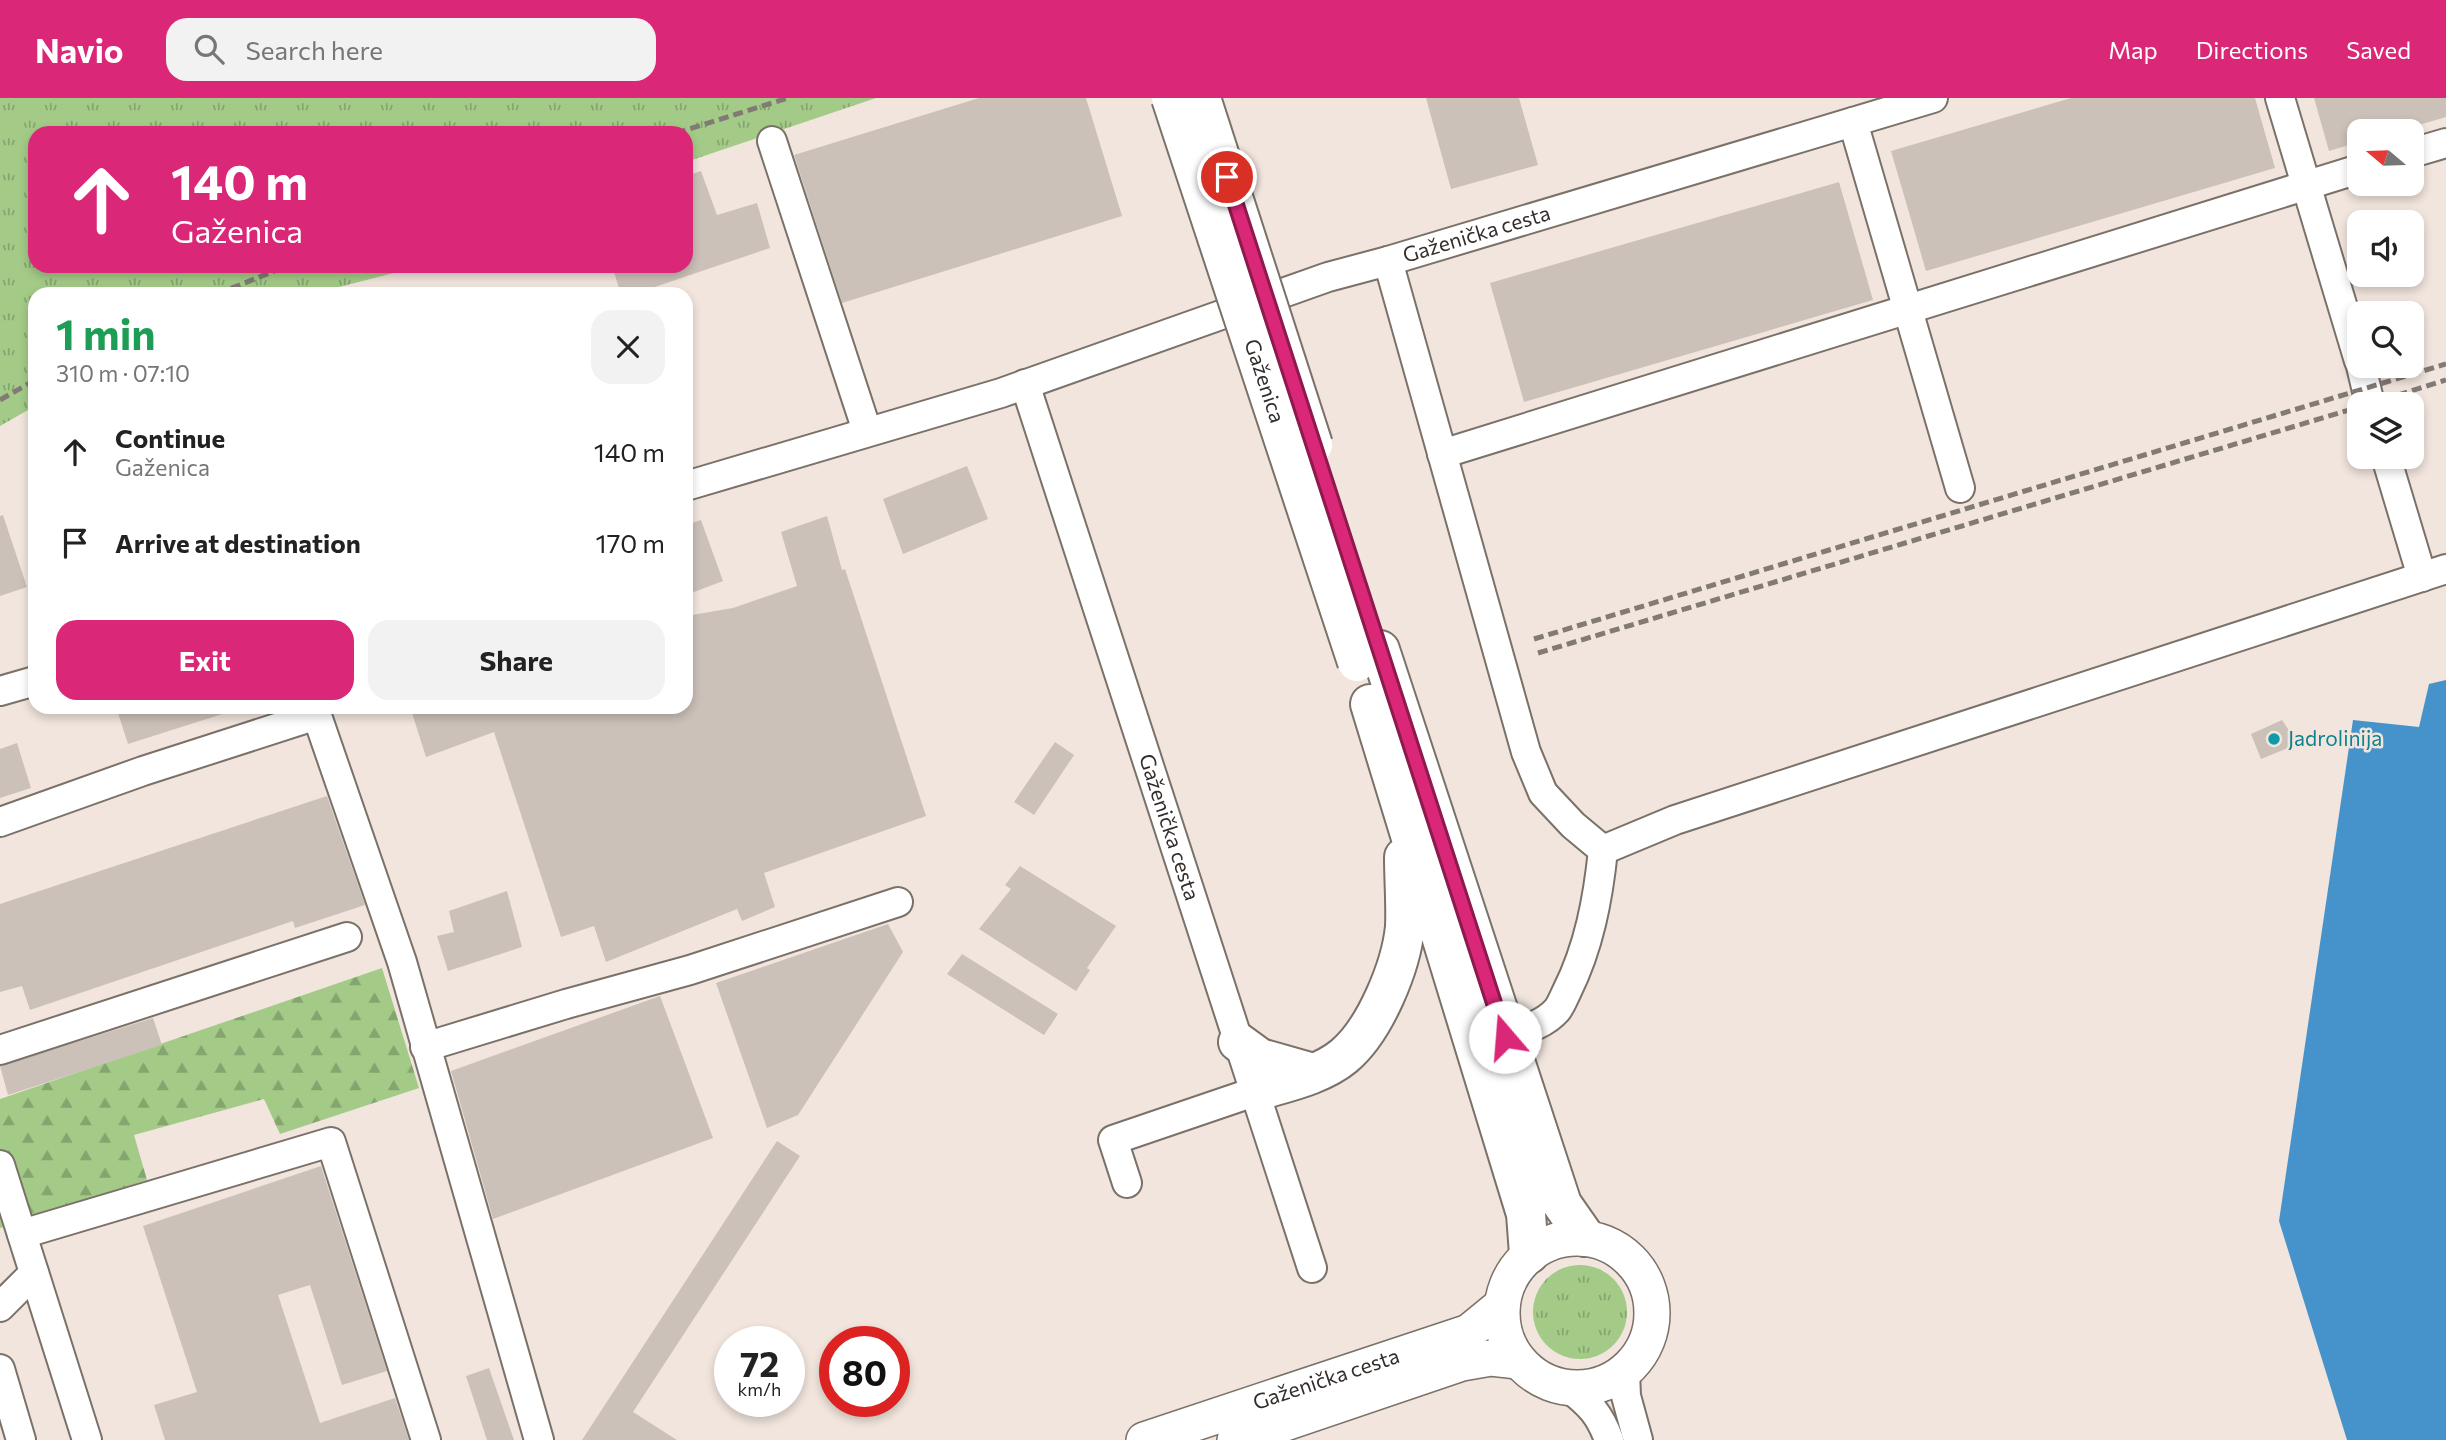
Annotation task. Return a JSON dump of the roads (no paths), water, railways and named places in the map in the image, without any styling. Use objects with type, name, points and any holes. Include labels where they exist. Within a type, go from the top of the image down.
[{"type":"highway","name":"Gaženica","points":[[1171,98],[1368,656]]},
{"type":"highway","name":"Gaženica","points":[[1201,98],[1368,656]]},
{"type":"highway","points":[[1368,656],[1403,814],[1526,1214],[1530,1254]]},
{"type":"highway","points":[[1368,656],[1562,1203],[1585,1237]]},
{"type":"highway","points":[[1254,1092],[1312,1073],[1344,1056],[1382,1007],[1396,968],[1405,928],[1403,814]]},
{"type":"highway","points":[[1238,1042],[1260,1058],[1312,1073]]},
{"type":"main road","points":[[1585,1237],[1613,1246],[1625,1254],[1644,1277],[1650,1291],[1653,1313],[1649,1335],[1635,1361],[1625,1372],[1599,1385],[1569,1388],[1541,1380],[1518,1361],[1508,1344],[1502,1325],[1502,1305],[1506,1286],[1516,1268],[1530,1254],[1546,1244],[1565,1238],[1585,1237]]},
{"type":"main road","name":"Gaženička cesta","points":[[1144,1440],[1469,1332],[1502,1305]]},
{"type":"main road","name":"Gaženička cesta","points":[[1234,1440],[1298,1430],[1462,1363],[1491,1358],[1518,1361]]},
{"type":"street","name":"Gaženička cesta","points":[[693,484],[1002,393],[1328,277],[1933,98]]},
{"type":"street","points":[[2280,98],[2347,321]]},
{"type":"street","points":[[1853,122],[1960,488]]},
{"type":"street","points":[[772,141],[867,431]]},
{"type":"street","points":[[2424,149],[2446,142]]},
{"type":"street","points":[[1442,454],[2347,173]]},
{"type":"street","points":[[1388,261],[1526,752],[1543,793],[1573,825],[1604,850]]},
{"type":"street","name":"Gaženička cesta","points":[[1025,384],[1312,1268]]},
{"type":"street","points":[[1604,850],[1675,820],[2434,573],[2391,469]]},
{"type":"street","points":[[0,691],[28,683]]},
{"type":"street","points":[[0,822],[307,714]]},
{"type":"street","points":[[317,714],[402,962],[539,1440]]},
{"type":"street","points":[[1505,1037],[1536,1026],[1557,1010],[1575,975],[1589,933],[1604,850]]},
{"type":"street","points":[[425,1047],[566,1003],[690,970],[898,902]]},
{"type":"street","points":[[0,1050],[347,937]]},
{"type":"street","points":[[1127,1183],[1113,1140],[1254,1092]]},
{"type":"street","points":[[22,1234],[331,1142],[426,1440]]},
{"type":"street","points":[[0,1165],[87,1440]]},
{"type":"street","points":[[0,1307],[34,1273]]},
{"type":"street","points":[[0,1369],[21,1440]]},
{"type":"street","points":[[1625,1372],[1626,1396],[1638,1440]]},
{"type":"street","points":[[1569,1388],[1590,1403],[1604,1425],[1609,1440]]},
{"type":"water","points":[[2446,680],[2446,1440],[2347,1440],[2279,1221],[2353,720],[2419,727],[2429,684]]},
{"type":"railway","points":[[693,128],[788,98]]},
{"type":"railway","points":[[234,287],[270,273]]},
{"type":"railway","points":[[1534,639],[2446,364]]},
{"type":"railway","points":[[2408,392],[2446,380]]},
{"type":"railway","points":[[0,400],[28,384]]},
{"type":"railway","points":[[1538,653],[2347,411]]},
{"type":"place","name":"Jadrolinija","points":[[2274,739]]}]
